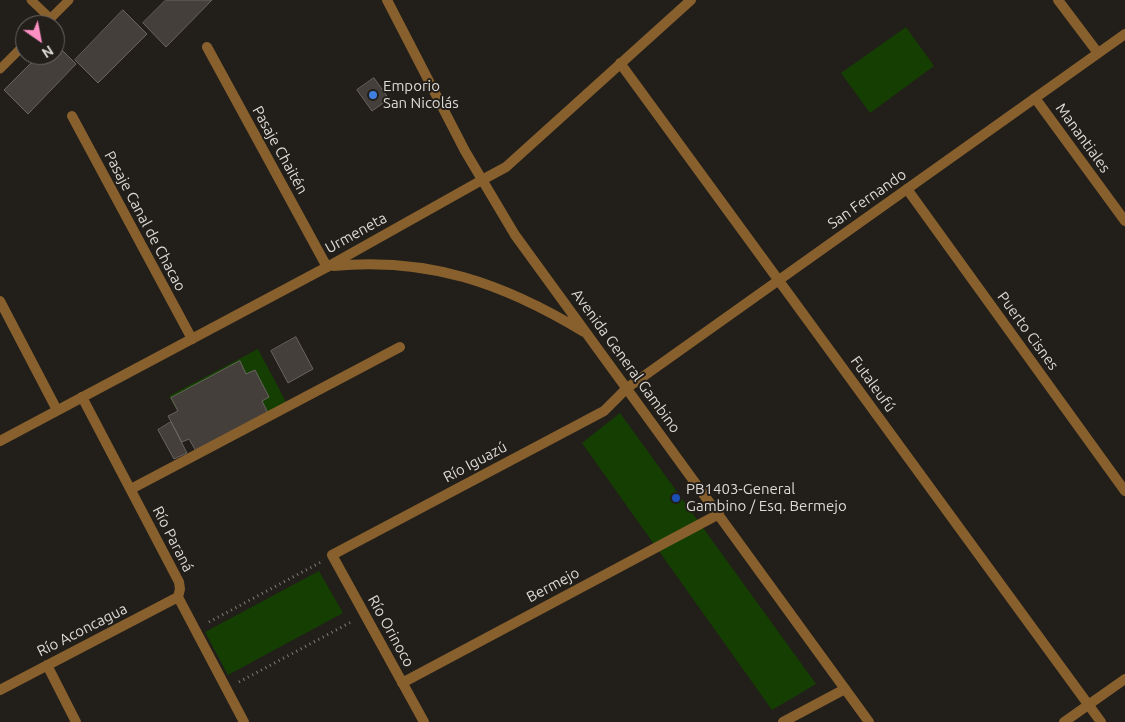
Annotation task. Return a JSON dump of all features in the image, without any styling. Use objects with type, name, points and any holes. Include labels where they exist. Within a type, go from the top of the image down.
[{"type":"street","name":"Avenida General Gambino","points":[[387,0],[465,151],[515,235],[869,722]]},
{"type":"street","name":"Urmeneta","points":[[0,441],[327,267],[506,167],[691,0]]},
{"type":"street","points":[[1058,0],[1098,53]]},
{"type":"street","name":"San Fernando","points":[[627,388],[1125,34]]},
{"type":"street","name":"Pasaje Chaitén","points":[[207,47],[327,267]]},
{"type":"street","name":"Futaleufú","points":[[620,63],[1101,722]]},
{"type":"street","name":"Manantiales","points":[[1035,98],[1125,221]]},
{"type":"street","name":"Pasaje Canal de Chacao","points":[[72,116],[192,339]]},
{"type":"street","name":"Puerto Cisnes","points":[[907,189],[1125,491]]},
{"type":"street","points":[[327,267],[381,264],[404,265],[470,277],[529,301],[589,335]]},
{"type":"street","points":[[0,301],[57,410]]},
{"type":"street","points":[[131,489],[400,346]]},
{"type":"street","name":"Río Iguazú","points":[[332,555],[604,410],[627,388]]},
{"type":"street","name":"Río Paraná","points":[[82,397],[179,582],[178,598],[244,722]]},
{"type":"street","name":"Bermejo","points":[[402,682],[718,514]]},
{"type":"street","name":"Río Orinoco","points":[[332,555],[424,722]]},
{"type":"street","name":"Río Aconcagua","points":[[0,690],[178,598]]},
{"type":"street","points":[[47,665],[76,722]]},
{"type":"street","points":[[1064,722],[1125,679]]},
{"type":"street","points":[[783,722],[845,689]]},
{"type":"lane","points":[[31,0],[42,15]]},
{"type":"lane","points":[[54,15],[69,0]]},
{"type":"lane","points":[[0,69],[15,54]]},
{"type":"path","points":[[195,630],[332,555]]},
{"type":"path","points":[[226,689],[364,615]]},
{"type":"green space","points":[[906,27],[934,66],[870,113],[841,73]]},
{"type":"green space","points":[[258,349],[286,402],[198,449],[169,396]]},
{"type":"green space","points":[[620,413],[816,684],[772,710],[582,443]]},
{"type":"green space","points":[[319,571],[343,613],[228,675],[205,632]]},
{"type":"building","points":[[166,0],[212,0],[166,47],[143,23]]},
{"type":"building","points":[[123,10],[147,34],[98,83],[75,60]]},
{"type":"building","points":[[65,53],[76,64],[28,114],[4,90],[29,65],[65,65]]},
{"type":"building","name":"Emporio San Nicolás","points":[[374,78],[389,99],[372,111],[357,90]]},
{"type":"building","points":[[296,337],[313,369],[288,383],[271,351]]},
{"type":"building","points":[[240,361],[246,374],[255,370],[269,397],[262,401],[268,413],[196,451],[189,439],[182,442],[168,416],[178,411],[171,398]]},
{"type":"building","points":[[171,422],[187,453],[174,459],[158,430]]},
{"type":"place","name":"Emporio San Nicolás","points":[[373,95]]},
{"type":"place","name":"PB1403-General Gambino / Esq. Bermejo","points":[[676,498]]}]
